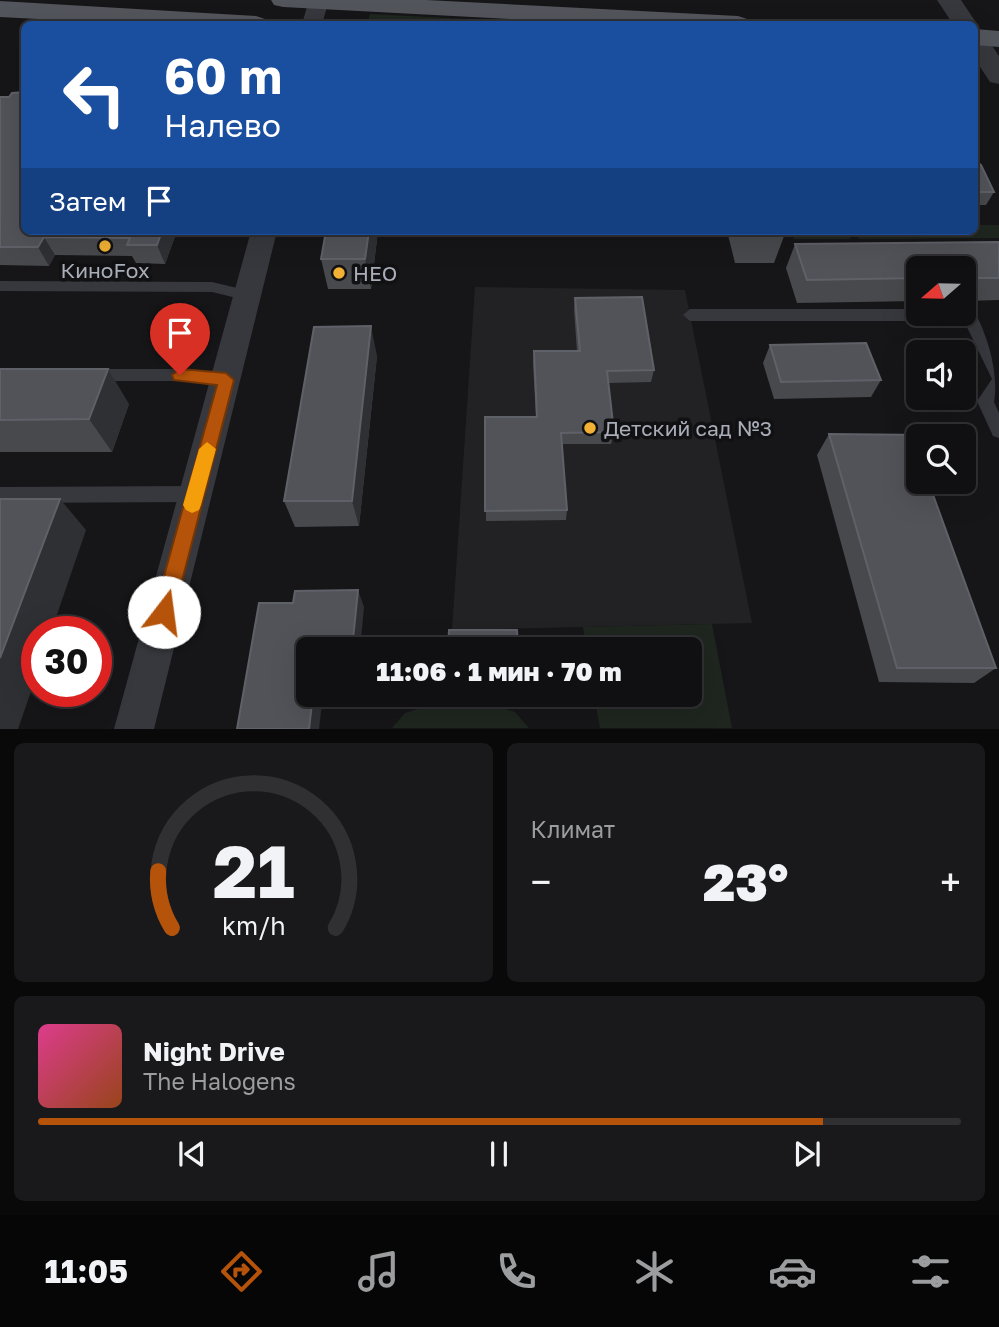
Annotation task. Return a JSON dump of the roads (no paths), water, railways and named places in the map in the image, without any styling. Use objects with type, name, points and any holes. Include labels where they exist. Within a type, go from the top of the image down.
[{"type":"main road","points":[[283,0],[316,9],[654,21]]},
{"type":"main road","points":[[0,9],[205,21]]},
{"type":"main road","points":[[978,42],[993,62]]},
{"type":"street","points":[[949,0],[963,21]]},
{"type":"street","points":[[134,729],[263,235]]},
{"type":"lane","points":[[0,285],[212,287],[248,296]]},
{"type":"lane","points":[[690,314],[970,315],[999,379],[985,401],[999,431]]},
{"type":"lane","points":[[69,376],[180,375],[226,380]]},
{"type":"lane","points":[[0,495],[195,494]]},
{"type":"place","name":"КиноFox","points":[[105,246]]},
{"type":"place","name":"НЕО","points":[[339,273]]},
{"type":"place","name":"Детский сад №3","points":[[590,428]]}]
